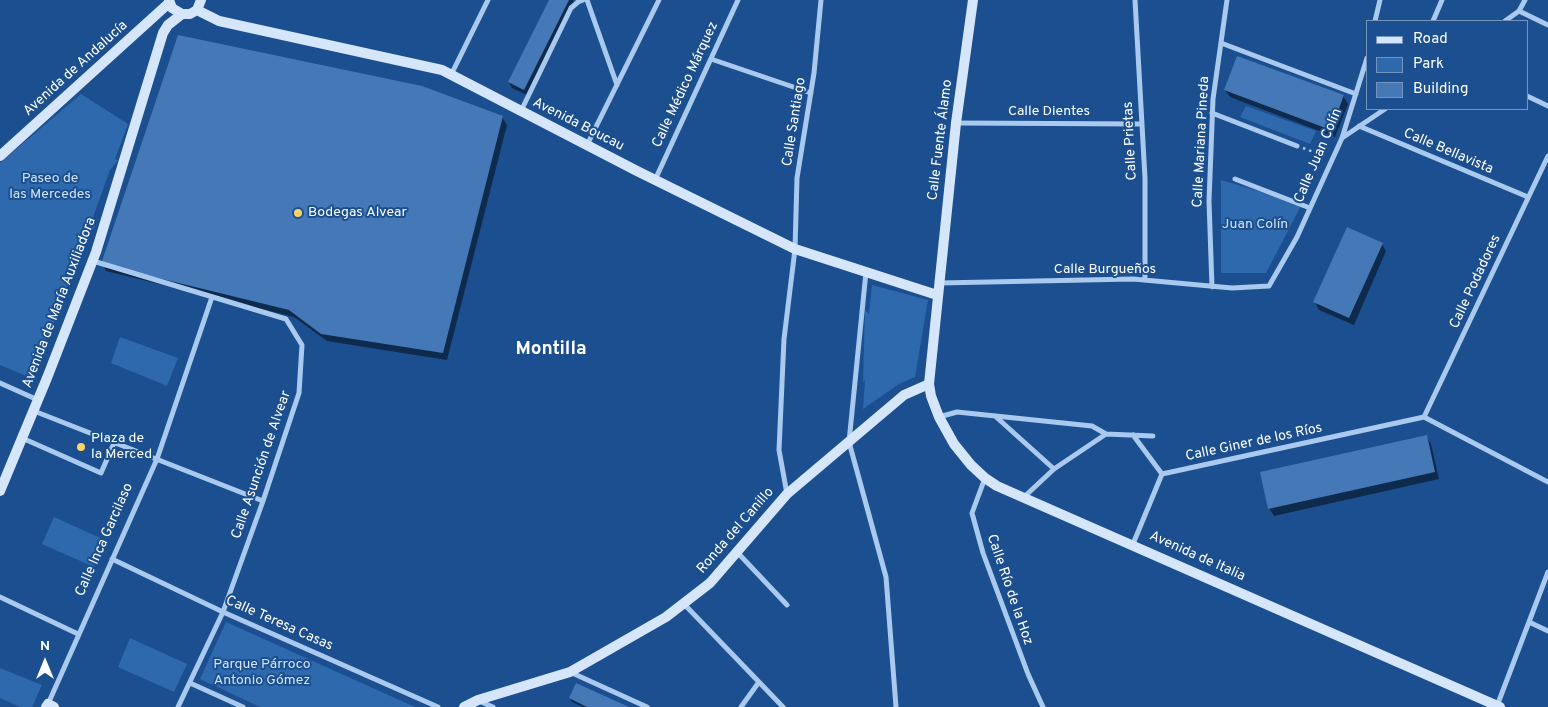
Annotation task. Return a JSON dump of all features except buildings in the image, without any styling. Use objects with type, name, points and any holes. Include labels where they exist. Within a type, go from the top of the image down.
[{"type":"street","points":[[451,74],[488,0]]},
{"type":"street","points":[[521,110],[571,8],[583,0]]},
{"type":"street","points":[[587,0],[617,85]]},
{"type":"street","points":[[587,145],[659,0]]},
{"type":"street","name":"Calle Médico Márquez","points":[[655,180],[738,0]]},
{"type":"street","name":"Calle Santiago","points":[[787,494],[779,450],[784,339],[795,249],[797,178],[811,93],[822,0]]},
{"type":"street","name":"Calle Fuente Álamo","points":[[937,295],[940,283],[956,123],[973,0]]},
{"type":"street","name":"Calle Prietas","points":[[1135,0],[1145,178],[1145,280]]},
{"type":"street","name":"Calle Mariana Pineda","points":[[1212,286],[1209,202],[1212,114],[1227,0]]},
{"type":"street","points":[[1375,20],[1380,0]]},
{"type":"street","points":[[1433,20],[1442,0]]},
{"type":"street","points":[[1506,20],[1519,11],[1525,0]]},
{"type":"street","points":[[169,1],[172,8],[182,14],[190,14],[199,5]]},
{"type":"street","name":"Avenida de Andalucía","points":[[0,156],[169,1]]},
{"type":"street","name":"Avenida Boucau","points":[[199,5],[219,21],[442,70],[655,180],[795,249],[937,295]]},
{"type":"street","points":[[1519,11],[1548,25]]},
{"type":"street","name":"Avenida de María Auxiliadora","points":[[0,491],[93,261],[163,33],[168,25],[182,14]]},
{"type":"street","points":[[1221,43],[1356,94]]},
{"type":"street","points":[[711,59],[811,93]]},
{"type":"street","name":"Calle Juan Colín","points":[[1269,286],[1297,237],[1342,138],[1366,61]]},
{"type":"street","points":[[1528,96],[1548,106]]},
{"type":"street","points":[[1342,138],[1383,110]]},
{"type":"street","points":[[1212,114],[1297,146]]},
{"type":"street","name":"Calle Dientes","points":[[956,123],[1142,124]]},
{"type":"street","name":"Calle Bellavista","points":[[1359,126],[1528,198]]},
{"type":"street","name":"Calle Podadores","points":[[1424,417],[1548,156]]},
{"type":"street","points":[[1235,179],[1310,208]]},
{"type":"street","name":"Calle Asunción de Alvear","points":[[93,261],[286,319],[302,345],[299,394],[223,612],[178,707]]},
{"type":"street","points":[[866,272],[849,442],[886,577],[896,707]]},
{"type":"street","name":"Calle Burgueños","points":[[940,283],[1133,279],[1232,288],[1269,286]]},
{"type":"street","name":"Avenida de Italia","points":[[937,295],[929,384],[931,396],[939,418],[954,444],[970,465],[985,478],[997,486],[1024,498],[1133,544],[1499,706]]},
{"type":"street","name":"Calle Inca Garcilaso","points":[[49,706],[78,634],[157,459],[212,297]]},
{"type":"street","points":[[0,384],[38,400]]},
{"type":"street","name":"Ronda del Canillo","points":[[464,707],[478,700],[570,672],[658,622],[710,583],[787,494],[904,395],[929,384]]},
{"type":"street","points":[[34,410],[262,502]]},
{"type":"street","points":[[939,418],[957,412],[1092,426],[1106,434],[1153,436]]},
{"type":"street","points":[[995,416],[1054,469]]},
{"type":"street","points":[[1424,417],[1548,482]]},
{"type":"street","name":"Calle Giner de los Ríos","points":[[1162,474],[1424,417]]},
{"type":"street","points":[[1024,498],[1054,469],[1106,434]]},
{"type":"street","points":[[1133,435],[1162,474],[1133,544]]},
{"type":"street","points":[[22,438],[101,474],[114,442]]},
{"type":"street","name":"Calle Río de la Hoz","points":[[985,478],[972,513],[974,521],[990,572],[1028,674],[1043,707]]},
{"type":"street","points":[[738,552],[787,605]]},
{"type":"street","name":"Calle Teresa Casas","points":[[112,559],[223,612],[438,707]]},
{"type":"street","points":[[1499,706],[1548,572]]},
{"type":"street","points":[[0,597],[78,634]]},
{"type":"street","points":[[683,604],[783,707]]},
{"type":"street","points":[[1529,622],[1548,631]]},
{"type":"street","points":[[570,672],[647,707]]},
{"type":"street","points":[[741,707],[759,682]]},
{"type":"street","points":[[190,683],[243,707]]},
{"type":"street","points":[[478,700],[493,707]]},
{"type":"path","points":[[1297,146],[1332,159]]},
{"type":"green space","name":"Paseo de las Mercedes","points":[[81,94],[128,124],[115,159],[118,160],[110,170],[91,223],[95,226],[71,277],[33,379],[0,365],[0,163]]},
{"type":"green space","points":[[1246,106],[1316,131],[1310,144],[1240,117]]},
{"type":"green space","name":"Juan Colín","points":[[1221,180],[1302,204],[1266,273],[1221,273]]},
{"type":"green space","points":[[872,285],[928,300],[915,377],[899,384],[863,409],[865,310],[869,314]]},
{"type":"green space","points":[[120,337],[178,358],[167,386],[111,363]]},
{"type":"green space","points":[[54,517],[105,540],[94,567],[42,544]]},
{"type":"green space","name":"Parque Párroco Antonio Gómez","points":[[226,622],[415,707],[260,707],[200,679]]},
{"type":"green space","points":[[130,638],[187,664],[174,692],[118,667]]},
{"type":"green space","points":[[0,668],[42,685],[32,707],[20,707],[0,698]]},
{"type":"place","name":"Bodegas Alvear","points":[[298,213]]},
{"type":"place","name":"Plaza de la Merced","points":[[81,447]]},
{"type":"district","name":"Montilla","points":[[551,350]]}]
